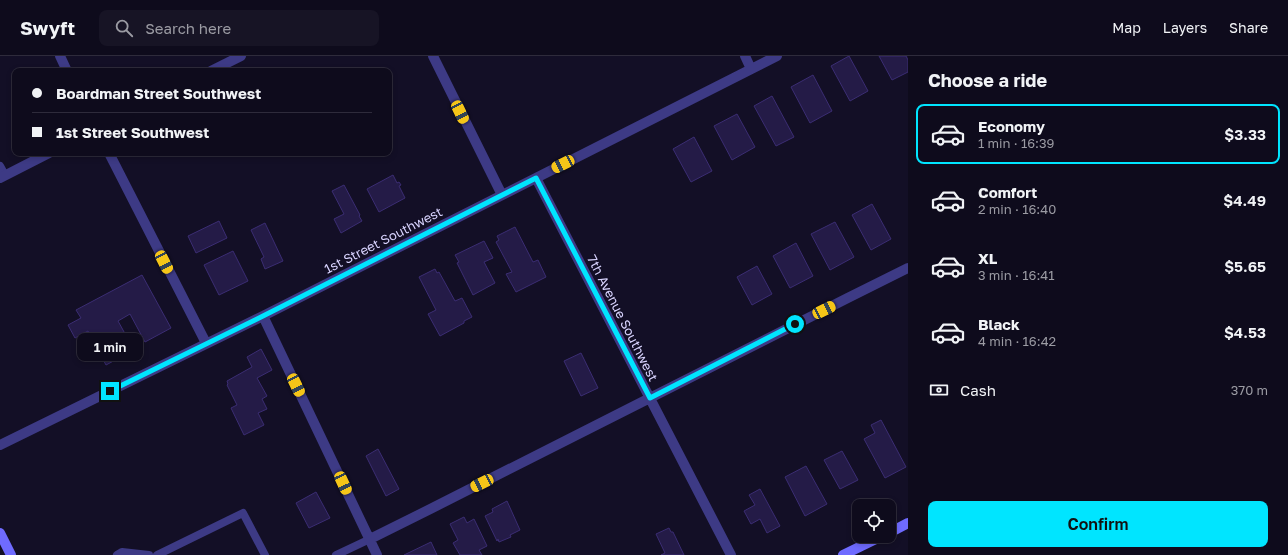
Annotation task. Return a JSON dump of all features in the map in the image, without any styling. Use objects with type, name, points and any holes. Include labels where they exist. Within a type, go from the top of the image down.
[{"type":"street","points":[[60,56],[66,68]]},
{"type":"street","points":[[217,68],[241,56]]},
{"type":"street","points":[[433,56],[502,196]]},
{"type":"street","points":[[745,56],[751,69]]},
{"type":"street","name":"1st Street Southwest","points":[[0,445],[263,316],[777,56]]},
{"type":"street","points":[[2,176],[43,156]]},
{"type":"street","points":[[111,156],[206,343]]},
{"type":"street","name":"7th Avenue Southwest","points":[[536,178],[731,555]]},
{"type":"street","points":[[370,539],[522,464],[767,338],[908,268]]},
{"type":"street","points":[[263,316],[377,555]]},
{"type":"street","points":[[896,529],[908,523]]},
{"type":"street","points":[[0,533],[11,555]]},
{"type":"street","points":[[843,555],[868,543]]},
{"type":"lane","points":[[0,166],[2,176]]},
{"type":"lane","points":[[157,555],[243,513],[265,555]]},
{"type":"lane","points":[[336,555],[370,539]]},
{"type":"lane","points":[[117,555],[122,552],[148,555]]},
{"type":"building","points":[[849,56],[868,91],[850,101],[831,66]]},
{"type":"building","points":[[879,56],[906,56],[908,60],[908,72],[892,80]]},
{"type":"building","points":[[813,75],[832,111],[810,123],[791,87]]},
{"type":"building","points":[[772,96],[794,137],[776,146],[754,106]]},
{"type":"building","points":[[737,114],[755,147],[732,160],[714,126]]},
{"type":"building","points":[[694,137],[712,171],[691,182],[673,149]]},
{"type":"building","points":[[393,175],[397,183],[399,182],[401,185],[399,186],[405,198],[379,212],[367,189]]},
{"type":"building","points":[[344,185],[362,221],[341,233],[334,219],[344,214],[332,191]]},
{"type":"building","points":[[872,204],[891,239],[871,250],[852,215]]},
{"type":"building","points":[[219,221],[227,238],[196,253],[188,236]]},
{"type":"building","points":[[835,222],[854,257],[830,270],[811,234]]},
{"type":"building","points":[[265,223],[283,261],[265,269],[261,259],[264,257],[251,230]]},
{"type":"building","points":[[515,227],[533,262],[538,260],[546,277],[516,292],[506,274],[512,272],[496,242],[499,240],[497,236]]},
{"type":"building","points":[[484,241],[493,258],[484,262],[495,283],[473,295],[457,263],[459,262],[455,255]]},
{"type":"building","points":[[796,243],[813,276],[790,288],[773,256]]},
{"type":"building","points":[[233,251],[248,281],[219,295],[204,265]]},
{"type":"building","points":[[757,266],[772,294],[752,305],[737,277]]},
{"type":"building","points":[[435,269],[437,273],[439,272],[455,301],[462,298],[472,317],[440,336],[428,314],[436,310],[419,277]]},
{"type":"building","points":[[142,275],[171,328],[145,342],[130,314],[118,321],[134,350],[106,365],[88,331],[75,338],[68,325],[81,318],[76,310]]},
{"type":"building","points":[[261,349],[272,370],[257,378],[267,396],[262,399],[267,409],[258,413],[264,425],[244,435],[231,408],[237,405],[227,385],[227,381],[252,367],[247,357]]},
{"type":"building","points":[[581,353],[598,388],[581,396],[564,361]]},
{"type":"building","points":[[881,420],[906,467],[885,478],[864,439],[875,433],[871,425]]},
{"type":"building","points":[[378,449],[399,489],[386,496],[366,456]]},
{"type":"building","points":[[842,451],[858,480],[840,489],[824,460]]},
{"type":"building","points":[[806,466],[827,504],[805,516],[785,477]]},
{"type":"building","points":[[760,489],[780,526],[767,533],[760,519],[751,524],[744,511],[755,505],[749,495]]},
{"type":"building","points":[[316,492],[330,518],[309,528],[296,503]]},
{"type":"building","points":[[507,501],[520,530],[510,535],[511,537],[499,542],[498,539],[497,541],[485,516],[493,512],[492,509]]},
{"type":"building","points":[[464,517],[467,523],[474,519],[487,546],[479,550],[482,555],[460,555],[453,543],[458,540],[450,524]]},
{"type":"building","points":[[669,528],[671,532],[673,532],[684,555],[661,555],[665,553],[656,534]]},
{"type":"building","points":[[431,542],[437,555],[404,555]]},
{"type":"route","points":[[110,391],[263,316],[536,178],[650,398],[795,324]]}]
